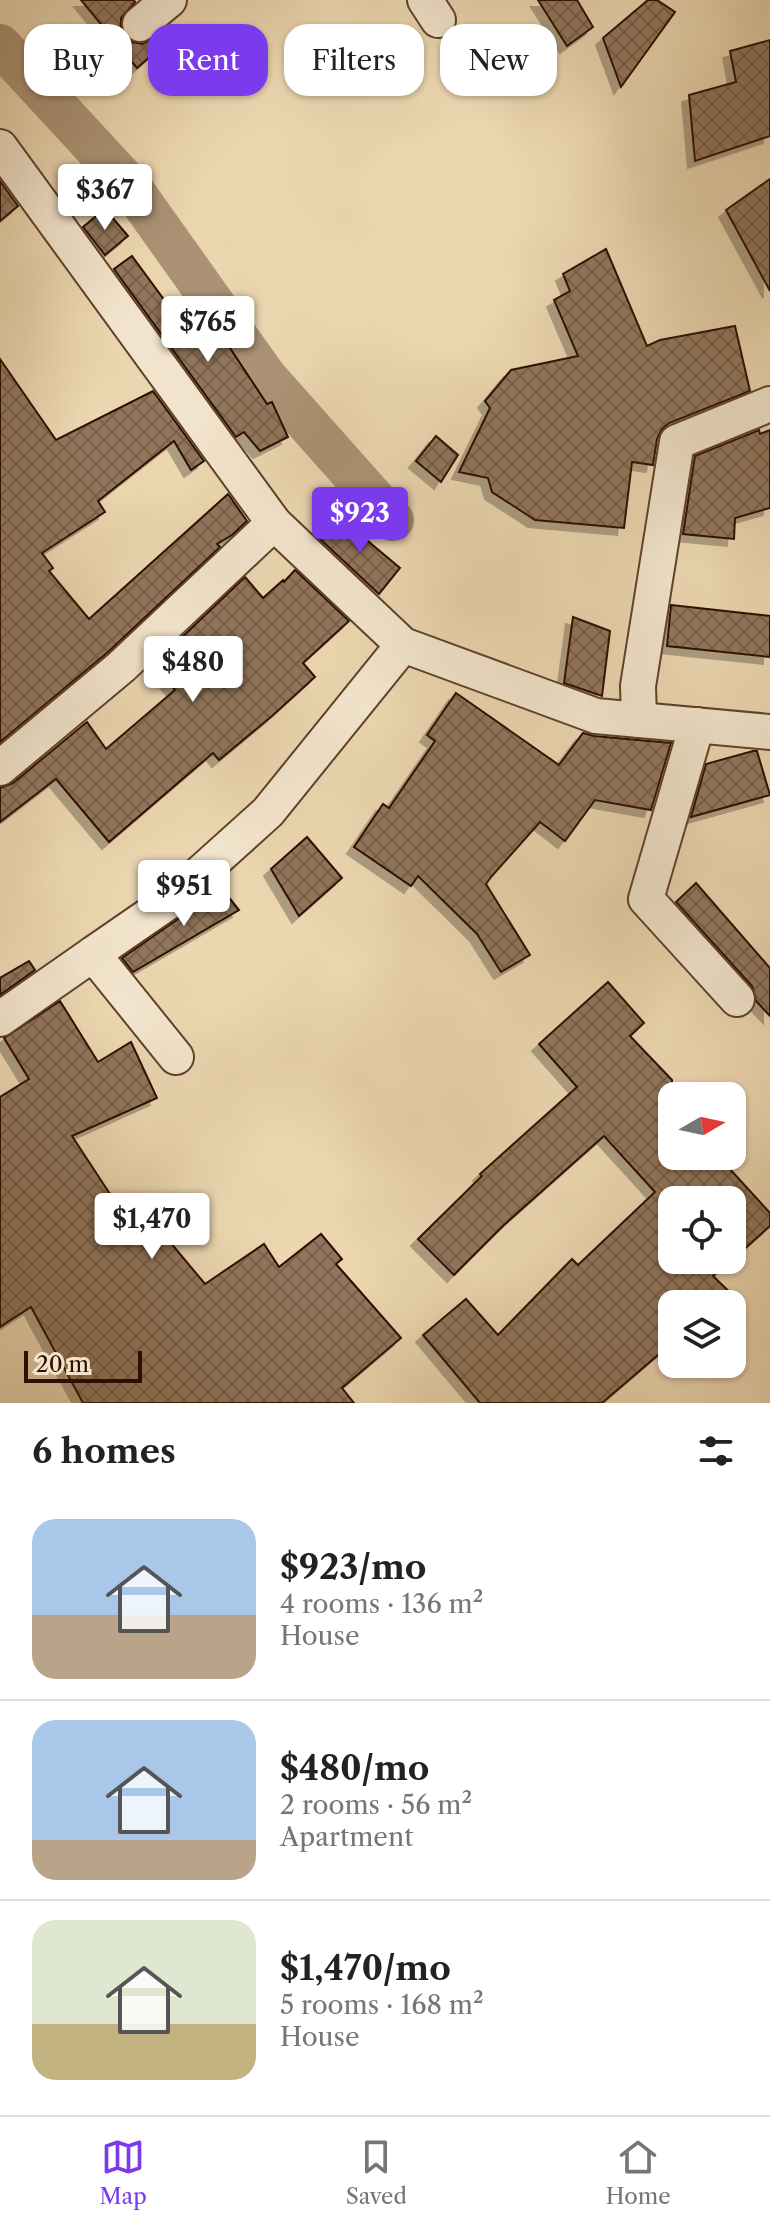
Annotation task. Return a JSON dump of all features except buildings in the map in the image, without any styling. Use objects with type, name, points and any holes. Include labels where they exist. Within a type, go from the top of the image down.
[{"type":"street","points":[[140,24],[169,0]]},
{"type":"street","points":[[0,147],[274,523],[403,645],[596,716],[770,732]]},
{"type":"street","points":[[639,720],[638,686],[677,442],[770,404]]},
{"type":"street","points":[[0,768],[121,667],[274,523]]},
{"type":"street","points":[[0,1019],[167,903],[268,812],[403,645]]},
{"type":"street","points":[[697,725],[646,899],[737,999]]},
{"type":"street","points":[[93,954],[176,1057]]},
{"type":"waterway","points":[[0,45],[130,186],[266,377],[393,520]]}]
